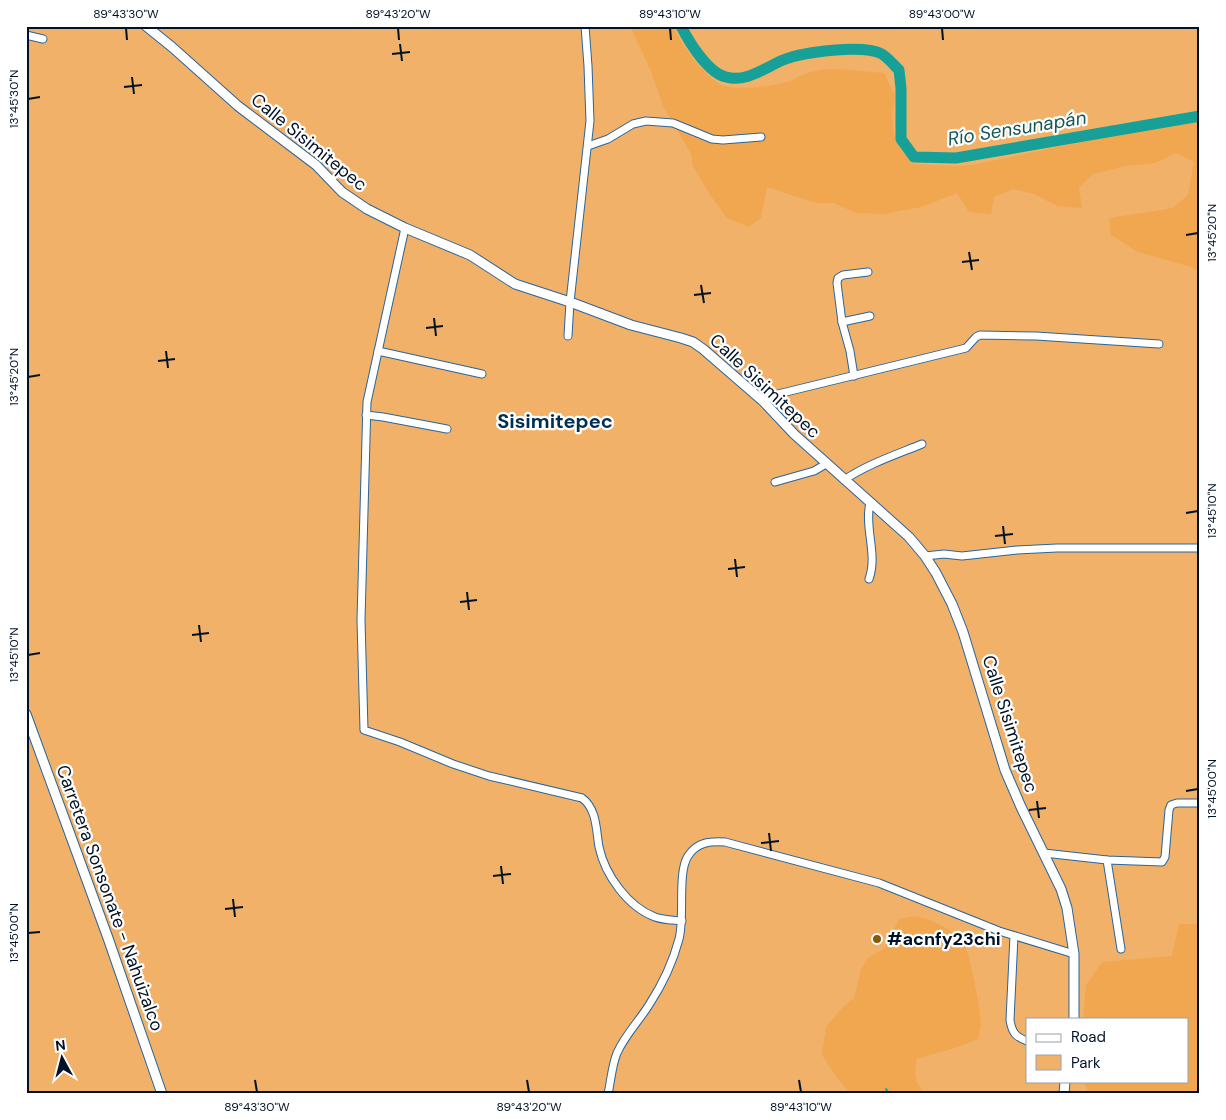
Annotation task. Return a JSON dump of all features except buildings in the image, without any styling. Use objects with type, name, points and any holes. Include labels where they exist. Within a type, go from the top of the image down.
[{"type":"street","name":"Calle Sisimitepec","points":[[146,26],[238,106],[316,165],[346,196],[367,210],[405,228],[470,254],[515,284],[631,325],[693,342],[711,355],[763,401],[794,434],[909,538],[925,556],[952,604],[963,632],[1005,770],[1064,898],[1074,954],[1074,1018]]},
{"type":"street","points":[[568,336],[570,302],[588,146],[590,103],[585,26]]},
{"type":"street","points":[[26,35],[43,38]]},
{"type":"street","points":[[588,146],[608,139],[633,124],[646,121],[673,122],[712,139],[761,137]]},
{"type":"street","points":[[405,228],[367,402],[361,627],[364,730],[489,776],[582,798],[589,804],[593,812],[600,850],[607,869],[622,891],[639,910],[656,918],[682,921]]},
{"type":"street","points":[[854,376],[850,351],[842,322],[837,283],[838,278],[843,276],[868,272]]},
{"type":"street","points":[[842,322],[870,316]]},
{"type":"street","points":[[763,401],[778,394],[966,348],[976,337],[985,334],[1159,344]]},
{"type":"street","points":[[378,351],[482,374]]},
{"type":"street","points":[[366,415],[447,429]]},
{"type":"street","points":[[844,480],[876,462],[922,444]]},
{"type":"street","points":[[775,482],[814,471],[826,464]]},
{"type":"street","points":[[870,503],[868,518],[873,569],[870,579]]},
{"type":"street","points":[[925,556],[944,554],[962,556],[1057,548],[1200,548]]},
{"type":"street","name":"Carretera Sonsonate - Nahuizalco","points":[[26,714],[111,946],[162,1094]]},
{"type":"street","points":[[1044,853],[1107,860],[1162,862],[1165,857],[1171,805],[1177,803],[1200,803]]},
{"type":"street","points":[[608,1094],[617,1053],[650,1005],[671,964],[682,921],[683,872],[688,856],[697,846],[709,841],[725,842],[879,883],[1014,936],[1074,954]]},
{"type":"street","points":[[1107,860],[1121,948]]},
{"type":"street","points":[[1014,936],[1010,1020],[1012,1030],[1017,1037],[1026,1041]]},
{"type":"green space","points":[[26,26],[1200,26],[1200,1094],[26,1094]]},
{"type":"shaded area","points":[[630,26],[673,26],[688,51],[702,69],[718,83],[725,86],[747,88],[772,85],[789,81],[808,73],[829,69],[884,73],[895,96],[892,117],[894,134],[902,151],[913,164],[972,165],[1111,136],[1200,120],[1200,271],[1138,252],[1111,235],[1109,218],[1173,208],[1188,195],[1194,162],[1176,153],[1155,163],[1126,166],[1093,174],[1079,188],[1082,208],[1057,206],[1034,194],[1013,189],[994,197],[991,214],[969,212],[957,193],[921,207],[884,214],[856,213],[834,203],[816,203],[767,187],[761,218],[749,227],[727,218],[710,195],[693,166],[691,154],[663,106],[651,71]]},
{"type":"shaded area","points":[[917,916],[936,923],[954,933],[966,949],[981,1020],[978,1039],[917,1059],[916,1078],[925,1094],[851,1094],[837,1078],[822,1055],[826,1027],[841,1009],[854,998],[861,970],[868,958],[885,948],[899,919]]},
{"type":"shaded area","points":[[1179,924],[1200,924],[1200,1094],[1089,1094],[1084,1082],[1188,1082],[1188,1018],[1083,1018],[1086,985],[1102,962],[1172,956]]},
{"type":"waterway","name":"Río Sensunapán","points":[[681,26],[694,48],[712,70],[726,77],[733,78],[748,76],[783,60],[804,54],[848,49],[873,51],[882,54],[899,70],[901,139],[914,157],[956,158],[1200,116]]},
{"type":"waterway","points":[[886,1089],[889,1094]]},
{"type":"place","name":"#acnfy23chi","points":[[877,939]]},
{"type":"district","name":"Sisimitepec","points":[[555,421]]}]
